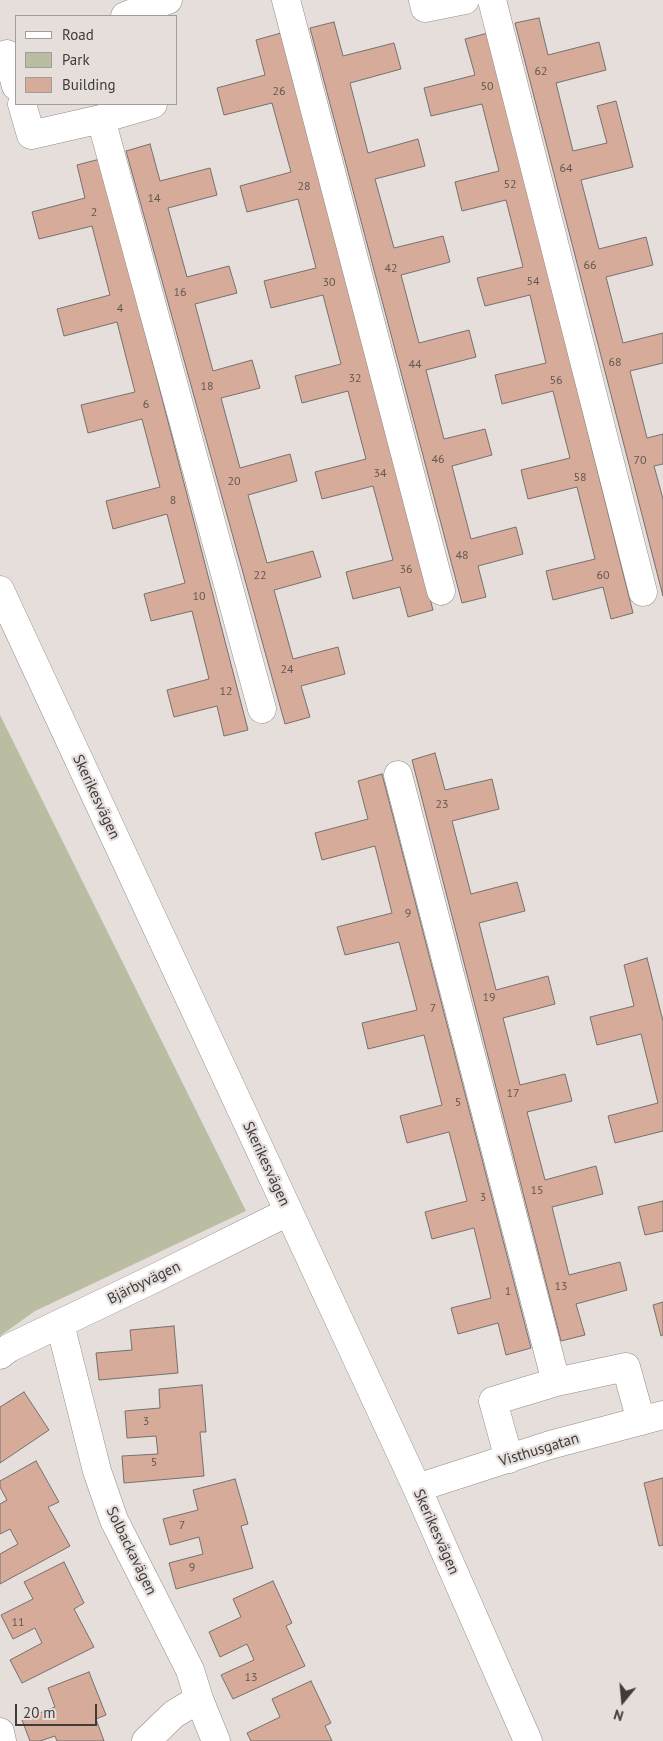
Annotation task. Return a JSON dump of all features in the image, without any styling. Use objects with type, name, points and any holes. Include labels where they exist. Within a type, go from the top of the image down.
[{"type":"street","points":[[127,15],[168,0]]},
{"type":"street","points":[[286,0],[441,590]]},
{"type":"street","points":[[423,0],[425,8],[466,0]]},
{"type":"street","points":[[492,0],[643,592]]},
{"type":"street","points":[[8,54],[15,82]]},
{"type":"street","points":[[22,105],[31,135],[101,119],[150,105]]},
{"type":"street","points":[[101,119],[262,709]]},
{"type":"street","name":"Skerikesvägen","points":[[0,590],[417,1488],[528,1741]]},
{"type":"street","points":[[398,775],[556,1382]]},
{"type":"street","name":"Bjärbyvägen","points":[[0,1355],[9,1348],[288,1212]]},
{"type":"street","name":"Solbackavägen","points":[[60,1324],[97,1471],[114,1520],[190,1670],[199,1699],[216,1741]]},
{"type":"street","points":[[509,1459],[493,1401],[556,1382],[626,1367],[652,1418]]},
{"type":"street","name":"Visthusgatan","points":[[417,1488],[550,1445],[652,1418]]},
{"type":"street","points":[[146,1741],[174,1714],[199,1699]]},
{"type":"street","points":[[0,1732],[2,1741]]},
{"type":"green space","points":[[0,715],[246,1211],[35,1311],[0,1336]]},
{"type":"building","points":[[539,18],[548,55],[599,42],[606,70],[556,83],[573,151],[607,143],[597,106],[616,101],[633,167],[581,180],[599,249],[646,237],[653,265],[606,277],[623,343],[663,333],[663,363],[630,371],[647,438],[663,434],[663,464],[654,466],[663,499],[663,596],[515,23]]},
{"type":"building","points":[[334,22],[343,56],[394,43],[401,69],[350,83],[368,153],[418,139],[425,166],[375,179],[394,248],[443,236],[450,262],[401,275],[419,343],[469,330],[476,357],[426,370],[444,439],[485,429],[492,455],[452,466],[471,539],[516,527],[523,554],[478,566],[486,597],[462,603],[310,28]]},
{"type":"building","points":[[281,33],[433,610],[408,617],[400,587],[353,599],[346,572],[393,560],[373,486],[322,499],[315,472],[366,459],[348,391],[302,403],[295,376],[341,364],[323,295],[271,308],[264,281],[316,268],[298,199],[247,212],[240,186],[291,172],[272,103],[224,115],[217,88],[265,75],[256,40]]},
{"type":"building","points":[[488,33],[633,613],[611,619],[603,587],[553,600],[546,571],[595,559],[577,487],[528,499],[521,470],[570,458],[553,391],[502,404],[495,375],[546,363],[530,295],[485,306],[477,278],[523,267],[506,200],[462,211],[455,182],[499,171],[482,104],[431,116],[424,88],[475,75],[465,39]]},
{"type":"building","points":[[150,144],[160,181],[210,168],[217,195],[168,208],[187,277],[229,266],[237,293],[195,304],[213,371],[252,360],[260,388],[221,398],[240,468],[290,454],[297,481],[248,495],[267,563],[313,551],[321,577],[274,590],[293,659],[338,647],[345,674],[301,686],[310,717],[285,724],[126,151]]},
{"type":"building","points":[[100,159],[248,730],[224,736],[217,706],[174,717],[167,690],[209,679],[192,611],[151,621],[144,594],[185,583],[167,514],[113,529],[106,501],[160,487],[142,419],[88,433],[81,405],[135,392],[117,322],[64,336],[57,309],[110,295],[92,226],[39,239],[32,212],[85,198],[77,165]]},
{"type":"building","points":[[435,753],[445,790],[492,779],[499,809],[452,821],[471,894],[517,882],[525,911],[479,923],[496,990],[548,976],[555,1004],[503,1018],[520,1085],[565,1074],[572,1101],[527,1112],[545,1180],[596,1166],[603,1194],[552,1207],[569,1275],[620,1262],[627,1290],[576,1304],[585,1335],[561,1341],[412,760]]},
{"type":"building","points":[[382,774],[531,1348],[506,1355],[498,1323],[458,1334],[451,1308],[491,1298],[474,1228],[432,1239],[425,1212],[467,1201],[449,1132],[407,1143],[400,1116],[442,1105],[424,1035],[368,1049],[362,1023],[417,1010],[399,942],[345,955],[337,927],[392,913],[375,846],[322,860],[315,833],[368,819],[358,781]]},
{"type":"building","points":[[647,958],[663,1021],[663,1131],[615,1143],[608,1116],[658,1103],[641,1034],[597,1045],[590,1017],[634,1006],[624,965]]},
{"type":"building","points":[[663,1201],[663,1231],[645,1235],[638,1207]]},
{"type":"building","points":[[663,1302],[663,1335],[661,1336],[653,1305]]},
{"type":"building","points":[[174,1326],[178,1373],[99,1380],[96,1353],[132,1350],[130,1330]]},
{"type":"building","points":[[202,1385],[206,1432],[200,1432],[204,1476],[124,1483],[122,1456],[158,1454],[156,1436],[127,1438],[125,1411],[160,1408],[159,1389]]},
{"type":"building","points":[[24,1392],[49,1430],[0,1463],[0,1407]]},
{"type":"building","points":[[36,1461],[59,1502],[48,1507],[70,1546],[0,1584],[0,1554],[18,1544],[10,1529],[0,1534],[0,1504],[7,1500],[0,1487],[0,1481]]},
{"type":"building","points":[[663,1478],[663,1545],[659,1546],[644,1483]]},
{"type":"building","points":[[235,1479],[248,1524],[241,1526],[253,1568],[176,1589],[169,1563],[203,1554],[199,1537],[170,1545],[163,1519],[198,1510],[193,1490]]},
{"type":"building","points":[[64,1562],[84,1603],[74,1609],[94,1647],[22,1683],[10,1660],[42,1643],[35,1628],[13,1639],[1,1615],[33,1599],[24,1582]]},
{"type":"building","points":[[273,1581],[292,1623],[286,1626],[305,1666],[233,1699],[221,1675],[254,1660],[247,1644],[220,1657],[209,1632],[241,1617],[233,1599]]},
{"type":"building","points":[[89,1672],[106,1715],[96,1719],[104,1741],[57,1741],[55,1736],[40,1741],[30,1741],[22,1720],[55,1707],[48,1688]]},
{"type":"building","points":[[311,1681],[331,1723],[325,1726],[332,1741],[251,1741],[247,1733],[280,1717],[272,1699]]}]
